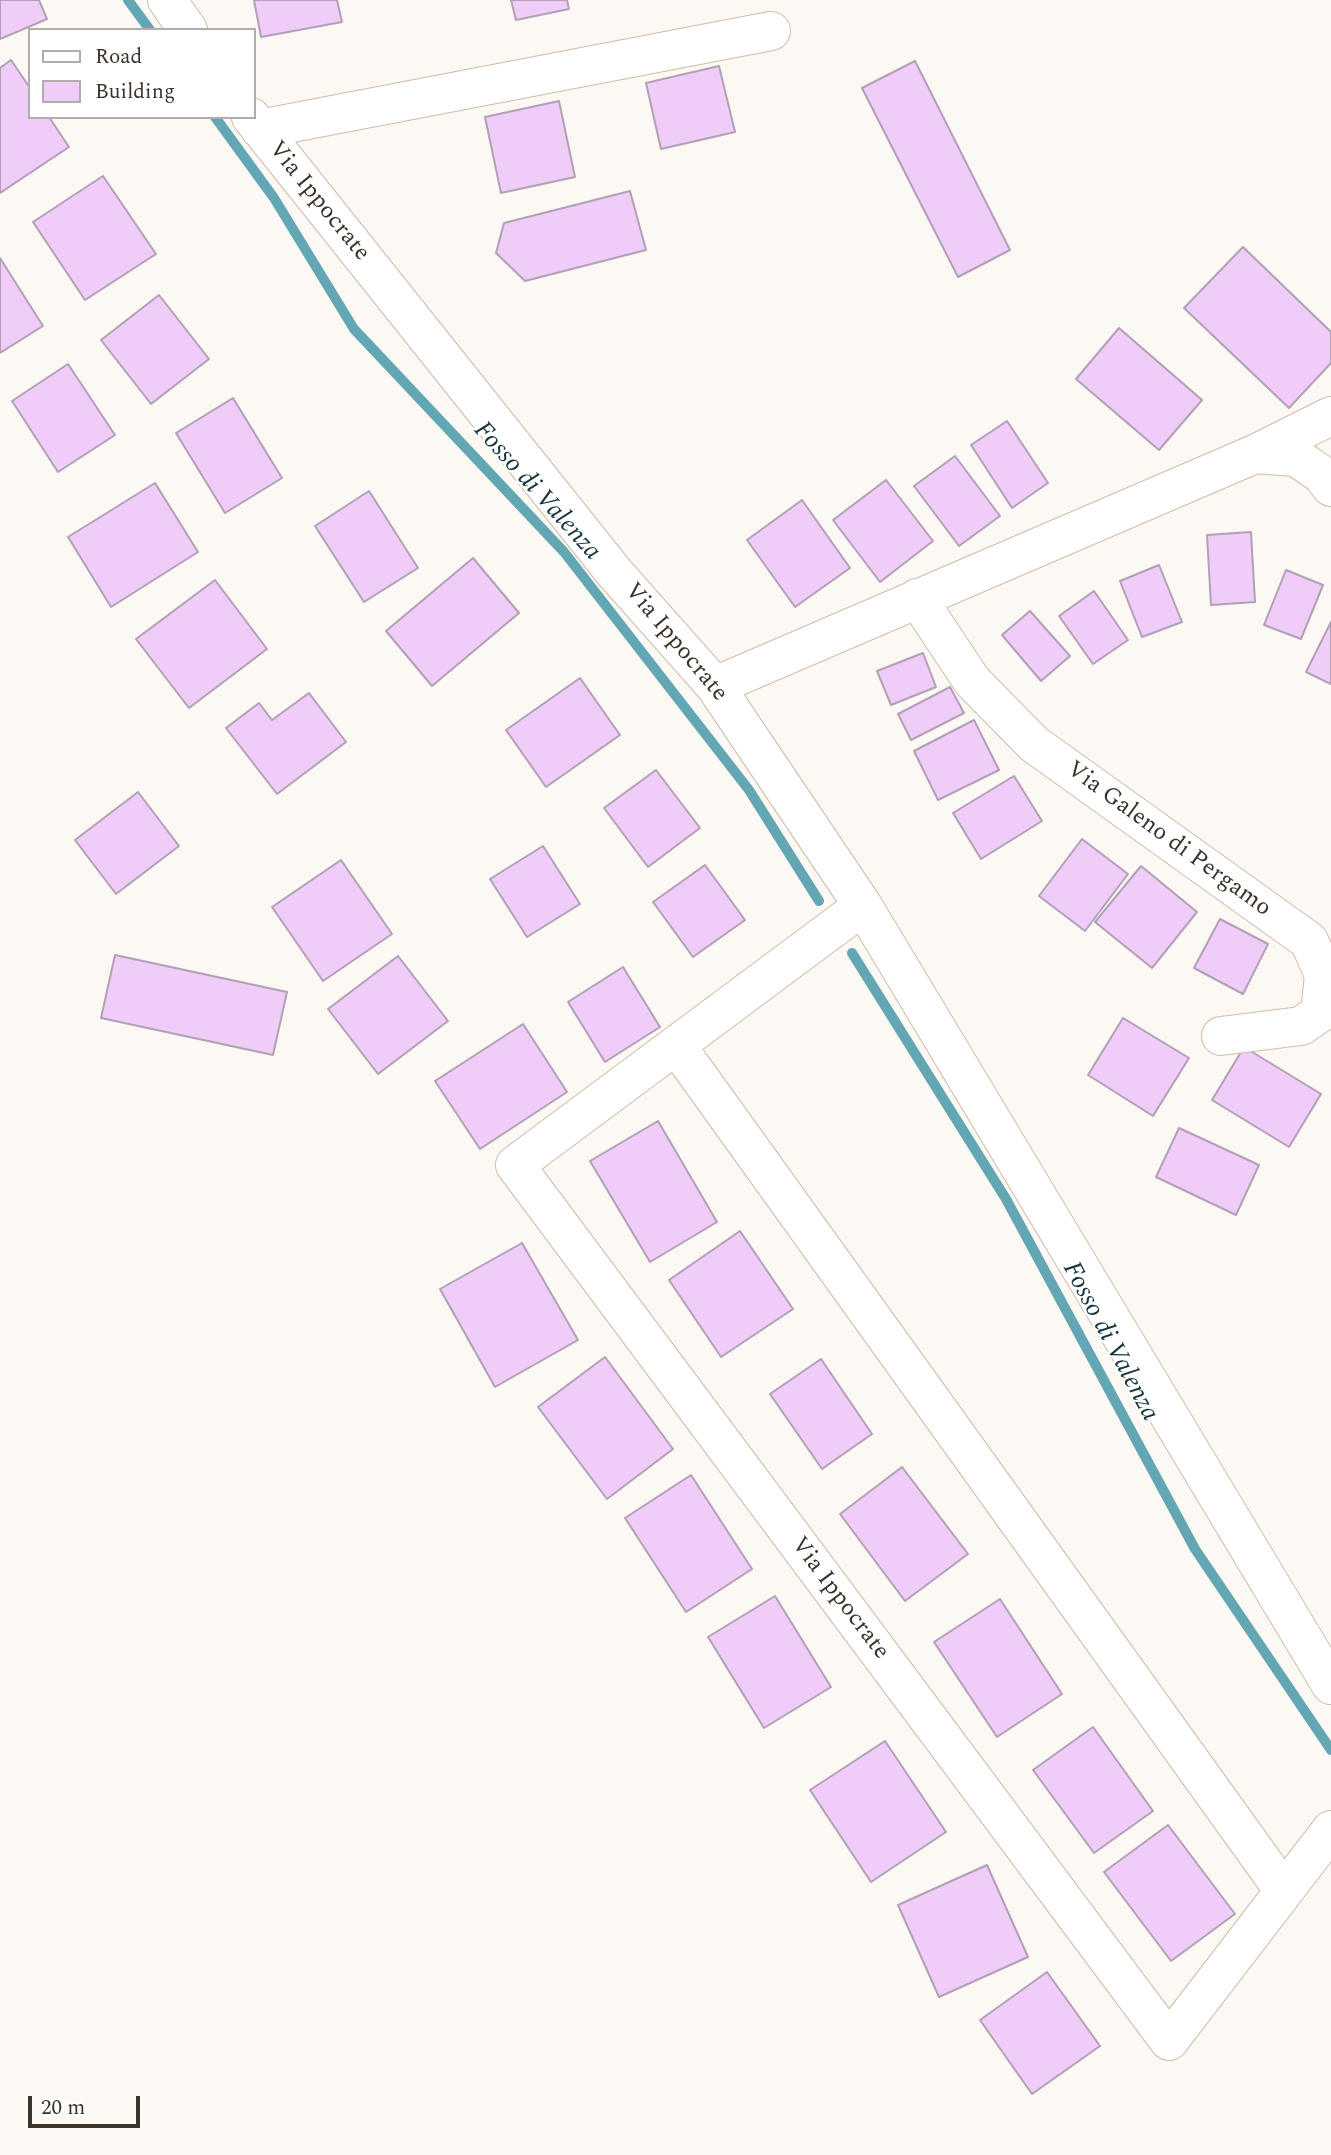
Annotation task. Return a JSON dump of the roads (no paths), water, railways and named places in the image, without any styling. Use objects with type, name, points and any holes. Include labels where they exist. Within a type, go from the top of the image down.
[{"type":"street","points":[[167,0],[187,28]]},
{"type":"street","name":"Via Ippocrate","points":[[771,31],[256,123],[614,572],[715,686],[863,906],[1331,1685]]},
{"type":"street","points":[[715,686],[1255,454],[1331,415]]},
{"type":"street","points":[[1255,454],[1296,457],[1322,475],[1331,487]]},
{"type":"street","name":"Via Galeno di Pergamo","points":[[917,598],[972,681],[1034,744],[1308,942],[1324,975],[1321,1013],[1301,1026],[1221,1036]]},
{"type":"street","name":"Via Ippocrate","points":[[863,906],[515,1165],[1169,2041],[1331,1830]]},
{"type":"street","points":[[676,1045],[1284,1891]]},
{"type":"waterway","name":"Fosso di Valenza","points":[[128,0],[149,28]]},
{"type":"waterway","name":"Fosso di Valenza","points":[[216,119],[274,198],[354,329],[564,552],[749,790],[819,901]]},
{"type":"waterway","name":"Fosso di Valenza","points":[[852,953],[1006,1199],[1195,1549],[1331,1750]]}]
